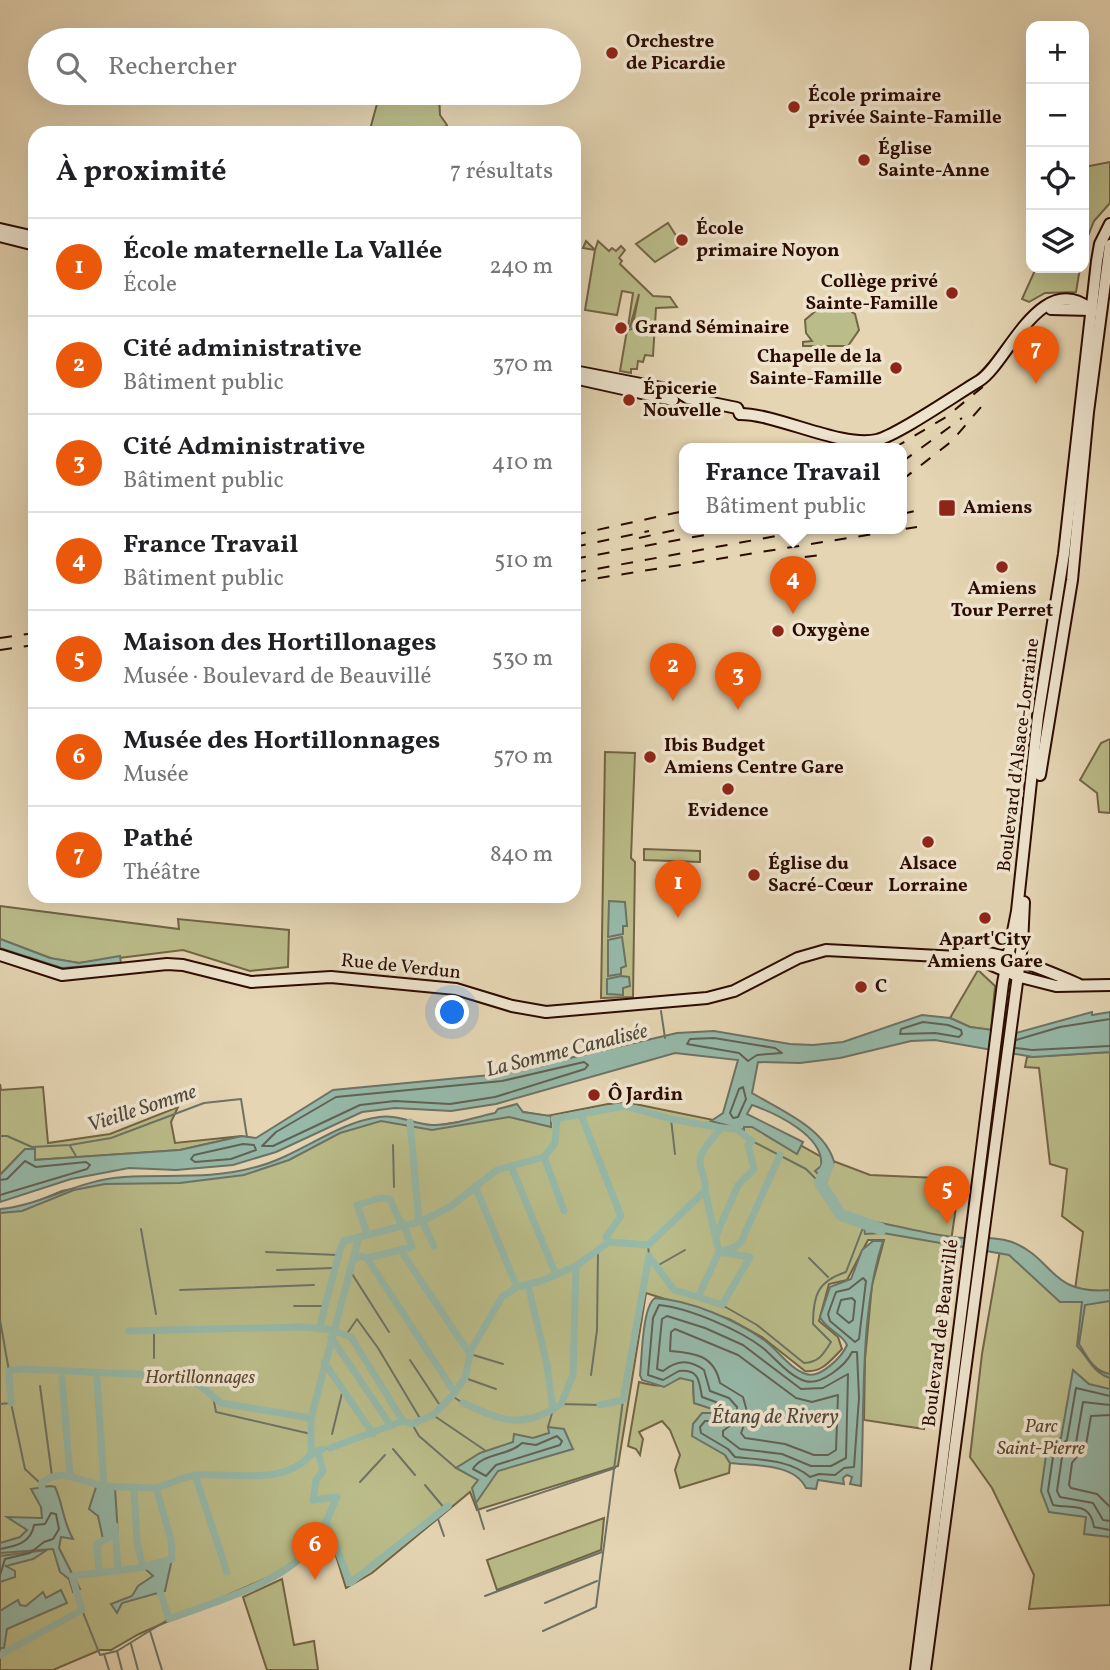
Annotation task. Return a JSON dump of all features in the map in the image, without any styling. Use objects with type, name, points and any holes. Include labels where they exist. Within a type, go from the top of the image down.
[{"type":"main road","points":[[1096,311],[1100,244],[1110,224]]},
{"type":"main road","points":[[0,229],[28,235]]},
{"type":"main road","points":[[0,236],[28,243]]},
{"type":"main road","points":[[1096,311],[1110,244]]},
{"type":"main road","points":[[581,373],[852,439],[877,440],[983,378],[1014,334],[1041,311],[1096,311]]},
{"type":"main road","name":"Boulevard d'Alsace-Lorraine","points":[[1014,961],[1072,580],[1078,476],[1096,311]]},
{"type":"main road","points":[[581,379],[676,396]]},
{"type":"main road","name":"Rue de Verdun","points":[[0,955],[62,975],[167,964],[183,965],[251,982],[331,977],[438,986],[467,991],[512,1006],[546,1012],[707,998],[734,991],[798,958],[822,951],[958,957],[987,963],[1017,976],[1061,986],[1110,985]]},
{"type":"main road","name":"Rue de Verdun","points":[[958,957],[970,952],[1014,961],[1083,986]]},
{"type":"main road","name":"Boulevard de Beauvillé","points":[[922,1669],[1004,1069],[1006,971],[1014,961]]},
{"type":"main road","name":"Boulevard de Beauvillé","points":[[922,1669],[992,1068],[1017,976],[1014,961]]},
{"type":"green space","points":[[377,105],[440,105],[440,115],[447,125],[446,126],[371,126]]},
{"type":"green space","points":[[1110,162],[1110,203],[1094,221],[1089,234],[1089,210],[1089,166]]},
{"type":"green space","points":[[668,223],[682,245],[655,262],[636,244]]},
{"type":"green space","points":[[586,241],[595,250],[583,248]]},
{"type":"green space","points":[[598,241],[609,251],[612,248],[616,251],[621,246],[625,250],[619,258],[622,261],[620,264],[653,296],[670,297],[677,307],[656,308],[653,356],[645,355],[643,362],[638,361],[637,369],[631,369],[631,373],[620,371],[627,330],[632,329],[639,294],[630,327],[633,293],[622,291],[617,315],[585,310]]},
{"type":"green space","points":[[1034,273],[1079,273],[1076,292],[1045,293],[1029,302],[1022,299]]},
{"type":"green space","points":[[843,307],[855,314],[859,330],[848,346],[803,346],[803,342],[812,341],[806,333],[805,320],[819,308]]},
{"type":"green space","points":[[1110,739],[1110,813],[1099,812],[1097,793],[1080,780],[1101,743]]},
{"type":"green space","points":[[605,752],[635,753],[631,858],[635,862],[633,997],[601,998]]},
{"type":"green space","points":[[644,849],[700,851],[700,862],[644,860]]},
{"type":"green space","points":[[0,906],[179,929],[178,919],[289,930],[288,967],[250,971],[183,950],[79,963],[53,959],[0,939]]},
{"type":"green space","points":[[978,970],[995,986],[991,1030],[970,1027],[950,1018]]},
{"type":"green space","name":"Parc Saint-Pierre","points":[[1110,1052],[1110,1605],[1029,1609],[1034,1575],[992,1488],[970,1457],[982,1354],[1000,1250],[1014,1253],[1074,1297],[1083,1232],[1062,1216],[1067,1169],[1050,1164],[1039,1068],[1025,1067],[1027,1057]]},
{"type":"green space","points":[[0,1084],[1,1090],[43,1087],[48,1143],[110,1134],[178,1107],[171,1122],[175,1143],[242,1136],[180,1150],[34,1160],[35,1150],[25,1149],[0,1175]]},
{"type":"green space","name":"Hortillonnages","points":[[630,1103],[718,1121],[734,1108],[820,1156],[870,1175],[960,1179],[924,1429],[864,1420],[865,1359],[872,1285],[884,1240],[868,1240],[847,1280],[829,1284],[819,1321],[838,1337],[842,1349],[826,1365],[816,1370],[805,1371],[762,1337],[729,1319],[646,1293],[618,1466],[477,1510],[470,1492],[372,1573],[346,1588],[328,1530],[316,1550],[285,1570],[139,1634],[111,1650],[100,1650],[53,1670],[0,1670],[0,1211],[16,1210],[62,1191],[126,1178],[181,1180],[244,1172],[284,1159],[333,1134],[380,1117],[433,1126],[523,1112],[547,1116],[608,1104]]},
{"type":"green space","points":[[685,1377],[693,1381],[694,1403],[724,1412],[725,1455],[730,1463],[729,1473],[680,1488],[675,1470],[680,1455],[670,1430],[662,1421],[639,1432],[643,1439],[640,1455],[636,1449],[628,1446],[639,1382],[660,1385]]},
{"type":"green space","points":[[604,1518],[601,1550],[497,1590],[487,1560]]},
{"type":"green space","points":[[282,1579],[294,1645],[314,1641],[318,1670],[267,1670],[243,1597]]},
{"type":"water","points":[[609,901],[625,902],[627,926],[623,926],[623,934],[608,937]]},
{"type":"water","points":[[622,937],[626,966],[621,968],[621,974],[608,976],[608,940]]},
{"type":"water","points":[[0,939],[50,958],[79,963],[120,956],[121,963],[62,968],[0,948]]},
{"type":"water","points":[[629,977],[630,986],[623,988],[623,995],[607,994],[607,979]]},
{"type":"water","points":[[1092,1012],[1092,1015],[1110,1012],[1110,1052],[1033,1057],[935,1040],[911,1041],[840,1058],[800,1063],[758,1062],[752,1093],[800,1121],[821,1139],[834,1162],[826,1182],[815,1171],[821,1166],[815,1145],[797,1127],[785,1120],[752,1105],[747,1114],[803,1142],[797,1154],[752,1127],[744,1127],[744,1130],[711,1121],[723,1113],[738,1060],[675,1053],[496,1104],[451,1111],[395,1108],[362,1112],[276,1152],[233,1165],[176,1170],[129,1168],[71,1179],[0,1202],[0,1175],[25,1149],[35,1149],[35,1160],[180,1150],[242,1136],[256,1138],[333,1090],[501,1074],[677,1033],[714,1031],[790,1044],[813,1045],[843,1042],[922,1015],[950,1018],[970,1027],[1016,1033]]},
{"type":"water","points":[[517,1104],[523,1112],[551,1116],[551,1127],[509,1117],[432,1130],[381,1121],[340,1133],[289,1160],[244,1175],[180,1183],[105,1184],[74,1190],[22,1211],[0,1213],[0,1209],[31,1203],[107,1179],[222,1174],[256,1167],[363,1120],[392,1117],[440,1125],[495,1113],[498,1109]]},
{"type":"water","points":[[863,1220],[952,1237],[1005,1240],[1026,1249],[1054,1274],[1075,1287],[1110,1290],[1110,1301],[1085,1305],[1079,1344],[1091,1362],[1099,1370],[1110,1374],[1110,1378],[1095,1368],[1077,1346],[1082,1302],[1060,1302],[1009,1255],[883,1233],[865,1234]]},
{"type":"water","name":"Étang de Rivery","points":[[873,1241],[883,1241],[870,1299],[864,1362],[861,1486],[850,1484],[852,1477],[847,1475],[843,1478],[844,1484],[818,1480],[816,1489],[806,1488],[793,1474],[783,1470],[730,1463],[725,1455],[692,1436],[693,1424],[702,1413],[724,1413],[694,1403],[693,1381],[680,1378],[664,1387],[642,1380],[640,1375],[645,1322],[647,1311],[655,1298],[697,1307],[740,1325],[764,1340],[800,1372],[812,1375],[824,1370],[836,1361],[847,1345],[820,1317],[830,1287],[851,1279],[862,1250]]},
{"type":"water","points":[[1073,1370],[1089,1384],[1110,1389],[1110,1537],[1084,1534],[1086,1517],[1049,1512],[1041,1491],[1047,1448],[1050,1442],[1061,1438]]},
{"type":"water","points":[[548,1427],[564,1429],[573,1449],[498,1471],[476,1503],[472,1488],[478,1480],[456,1468],[480,1453],[513,1442],[514,1434],[533,1438],[549,1433]]},
{"type":"water","points":[[97,1484],[115,1488],[118,1535],[103,1539],[98,1516],[89,1509]]},
{"type":"water","points":[[55,1487],[73,1539],[61,1537],[59,1548],[80,1589],[73,1592],[69,1579],[60,1572],[53,1549],[0,1553],[0,1543],[20,1537],[27,1530],[7,1517],[42,1518],[41,1507],[31,1489]]},
{"type":"water","points":[[47,1550],[33,1559],[6,1566],[15,1571],[15,1577],[0,1582],[0,1556]]},
{"type":"water","points":[[172,1559],[165,1591],[122,1603],[117,1613],[111,1604],[132,1596],[138,1586],[153,1576],[143,1567]]},
{"type":"water","points":[[61,1590],[67,1603],[7,1629],[4,1648],[0,1648],[0,1611],[18,1600],[20,1605],[26,1606],[43,1592],[46,1598]]},
{"type":"waterway","points":[[661,1011],[665,1038]]},
{"type":"waterway","name":"Vieille Somme","points":[[0,1136],[7,1136],[32,1147],[70,1145],[111,1138],[204,1103],[241,1099],[247,1137]]},
{"type":"waterway","points":[[554,1119],[625,1106],[671,1119],[721,1128]]},
{"type":"waterway","points":[[581,1115],[621,1216],[606,1237],[609,1242]]},
{"type":"waterway","points":[[323,1449],[311,1454],[311,1418],[359,1237],[422,1221],[450,1207],[497,1170],[544,1157],[555,1143],[557,1119]]},
{"type":"waterway","points":[[671,1119],[675,1154]]},
{"type":"waterway","points":[[410,1122],[419,1221]]},
{"type":"waterway","points":[[463,1403],[512,1420],[535,1417],[561,1404],[573,1375],[576,1266],[609,1242],[648,1245],[705,1191],[700,1158],[708,1144],[721,1128],[736,1129],[752,1141],[748,1145],[754,1169],[738,1185],[716,1236]]},
{"type":"waterway","points":[[752,1141],[806,1169],[820,1183]]},
{"type":"waterway","points":[[393,1145],[394,1187]]},
{"type":"waterway","points":[[70,1146],[76,1156]]},
{"type":"waterway","points":[[600,1405],[623,1400],[649,1256],[674,1290],[698,1297],[719,1252],[741,1242],[780,1155]]},
{"type":"waterway","points":[[544,1157],[564,1211]]},
{"type":"waterway","points":[[828,1165],[820,1183],[841,1215],[881,1229]]},
{"type":"waterway","points":[[511,1166],[556,1275]]},
{"type":"waterway","points":[[475,1186],[517,1287]]},
{"type":"waterway","points":[[698,1297],[722,1305],[750,1257],[719,1252],[705,1191]]},
{"type":"waterway","points":[[367,1233],[357,1205],[381,1198],[390,1199],[401,1224]]},
{"type":"waterway","points":[[422,1221],[434,1246]]},
{"type":"waterway","points":[[352,1261],[360,1256],[367,1258],[412,1247],[403,1223]]},
{"type":"waterway","points":[[722,1305],[757,1325],[804,1363],[817,1359],[831,1342],[813,1324],[816,1297],[823,1285],[846,1272],[864,1225]]},
{"type":"waterway","points":[[141,1229],[156,1314]]},
{"type":"waterway","points":[[319,1329],[340,1250],[344,1241],[359,1237]]},
{"type":"waterway","points":[[648,1245],[649,1256]]},
{"type":"waterway","points":[[591,1375],[597,1330],[598,1250]]},
{"type":"waterway","points":[[657,1266],[685,1250]]},
{"type":"waterway","points":[[401,1251],[470,1354]]},
{"type":"waterway","points":[[266,1252],[338,1255]]},
{"type":"waterway","points":[[367,1258],[455,1393]]},
{"type":"waterway","points":[[809,1258],[828,1277]]},
{"type":"waterway","points":[[330,1448],[403,1421],[412,1424],[433,1415],[465,1378],[471,1350],[502,1297],[517,1287],[541,1281],[576,1266]]},
{"type":"waterway","points":[[277,1270],[333,1268]]},
{"type":"waterway","points":[[349,1269],[389,1332]]},
{"type":"waterway","points":[[180,1290],[314,1285]]},
{"type":"waterway","points":[[528,1285],[547,1365],[553,1410]]},
{"type":"waterway","points":[[294,1306],[324,1306]]},
{"type":"waterway","points":[[346,1335],[357,1319],[378,1348],[421,1420]]},
{"type":"waterway","points":[[0,1320],[9,1371]]},
{"type":"waterway","points":[[129,1331],[304,1327],[332,1330],[351,1337],[403,1421]]},
{"type":"waterway","points":[[154,1330],[154,1358]]},
{"type":"waterway","points":[[331,1337],[391,1426]]},
{"type":"waterway","points":[[470,1354],[503,1364]]},
{"type":"waterway","points":[[410,1360],[441,1407]]},
{"type":"waterway","points":[[324,1362],[373,1434]]},
{"type":"waterway","points":[[11,1403],[9,1371],[19,1369],[181,1376],[202,1387],[221,1403],[311,1418]]},
{"type":"waterway","points":[[62,1378],[70,1475]]},
{"type":"waterway","points":[[465,1378],[496,1389]]},
{"type":"waterway","points":[[97,1379],[104,1485]]},
{"type":"waterway","points":[[40,1386],[52,1476]]},
{"type":"waterway","points":[[332,1434],[343,1389]]},
{"type":"waterway","points":[[213,1396],[216,1412],[311,1434]]},
{"type":"waterway","points":[[452,1396],[463,1403]]},
{"type":"waterway","points":[[543,1631],[596,1607],[623,1400]]},
{"type":"waterway","points":[[0,1404],[11,1403],[25,1469],[41,1484]]},
{"type":"waterway","points":[[561,1404],[600,1405]]},
{"type":"waterway","points":[[548,1427],[553,1410]]},
{"type":"waterway","points":[[433,1415],[486,1451]]},
{"type":"waterway","points":[[412,1424],[419,1436],[456,1468]]},
{"type":"waterway","points":[[323,1449],[330,1448]]},
{"type":"waterway","points":[[393,1449],[415,1475]]},
{"type":"waterway","points":[[158,1585],[169,1619],[243,1592],[295,1563],[318,1538],[337,1497],[313,1500],[316,1480],[323,1471],[318,1451]]},
{"type":"waterway","points":[[0,1655],[82,1610],[72,1576],[139,1568],[172,1559],[171,1539],[156,1488],[198,1475],[274,1474],[300,1464],[311,1454]]},
{"type":"waterway","points":[[360,1482],[385,1455]]},
{"type":"waterway","points":[[487,1511],[615,1468]]},
{"type":"waterway","points":[[195,1475],[227,1572]]},
{"type":"waterway","points":[[45,1498],[41,1484],[54,1476],[76,1478],[106,1486],[156,1488]]},
{"type":"waterway","points":[[425,1485],[445,1509]]},
{"type":"waterway","points":[[134,1487],[137,1542],[143,1567]]},
{"type":"waterway","points":[[476,1503],[484,1529]]},
{"type":"waterway","points":[[326,1521],[350,1583],[448,1506]]},
{"type":"waterway","points":[[437,1516],[444,1536]]},
{"type":"waterway","points":[[115,1526],[118,1571]]},
{"type":"waterway","points":[[99,1573],[97,1544],[113,1535]]},
{"type":"waterway","points":[[485,1596],[602,1552]]},
{"type":"waterway","points":[[545,1603],[597,1581]]},
{"type":"waterway","points":[[82,1610],[100,1655],[117,1651],[169,1619]]},
{"type":"waterway","points":[[150,1631],[162,1670]]},
{"type":"waterway","points":[[131,1644],[138,1670]]},
{"type":"waterway","points":[[117,1651],[122,1670]]},
{"type":"waterway","points":[[104,1654],[109,1670]]},
{"type":"railway","points":[[902,443],[946,417],[985,385]]},
{"type":"railway","points":[[907,476],[952,441],[987,400]]},
{"type":"railway","points":[[907,458],[962,418]]},
{"type":"railway","points":[[907,513],[915,511]]},
{"type":"railway","points":[[581,533],[679,512]]},
{"type":"railway","points":[[907,529],[917,527]]},
{"type":"railway","points":[[639,538],[679,529]]},
{"type":"railway","points":[[581,546],[649,531]]},
{"type":"railway","points":[[581,558],[710,534]]},
{"type":"railway","points":[[581,572],[787,534]]},
{"type":"railway","points":[[581,581],[873,534]]},
{"type":"railway","points":[[781,560],[821,555]]},
{"type":"railway","points":[[0,638],[28,634]]},
{"type":"railway","points":[[0,650],[28,646]]},
{"type":"place","name":"Orchestre de Picardie","points":[[612,53]]},
{"type":"place","name":"École primaire privée Sainte-Famille","points":[[794,107]]},
{"type":"place","name":"Église Sainte-Anne","points":[[864,160]]},
{"type":"place","name":"École primaire Noyon","points":[[682,240]]},
{"type":"place","name":"Collège privé Sainte-Famille","points":[[952,293]]},
{"type":"place","name":"Grand Séminaire","points":[[621,328]]},
{"type":"place","name":"Chapelle de la Sainte-Famille","points":[[896,368]]},
{"type":"place","name":"Pathé","points":[[1036,384]]},
{"type":"place","name":"Épicerie Nouvelle","points":[[629,400]]},
{"type":"place","name":"Amiens","points":[[947,508]]},
{"type":"place","name":"Amiens Tour Perret","points":[[1002,567]]},
{"type":"place","name":"France Travail","points":[[793,614]]},
{"type":"place","name":"Oxygène","points":[[778,631]]},
{"type":"place","name":"Cité administrative","points":[[673,701]]},
{"type":"place","name":"Cité Administrative","points":[[738,710]]},
{"type":"place","name":"Ibis Budget Amiens Centre Gare","points":[[650,757]]},
{"type":"place","name":"Evidence","points":[[728,789]]},
{"type":"place","name":"Alsace Lorraine","points":[[928,842]]},
{"type":"place","name":"Église du Sacré-Cœur","points":[[754,875]]},
{"type":"place","name":"École maternelle La Vallée","points":[[678,918]]},
{"type":"place","name":"Apart'City Amiens Gare","points":[[985,918]]},
{"type":"place","name":"C","points":[[861,987]]},
{"type":"place","name":"Ô Jardin","points":[[594,1095]]},
{"type":"place","name":"Maison des Hortillonages","points":[[947,1224]]},
{"type":"place","name":"Musée des Hortillonnages","points":[[315,1580]]},
{"type":"water label","name":"La Somme Canalisée","points":[[567,1051]]}]
